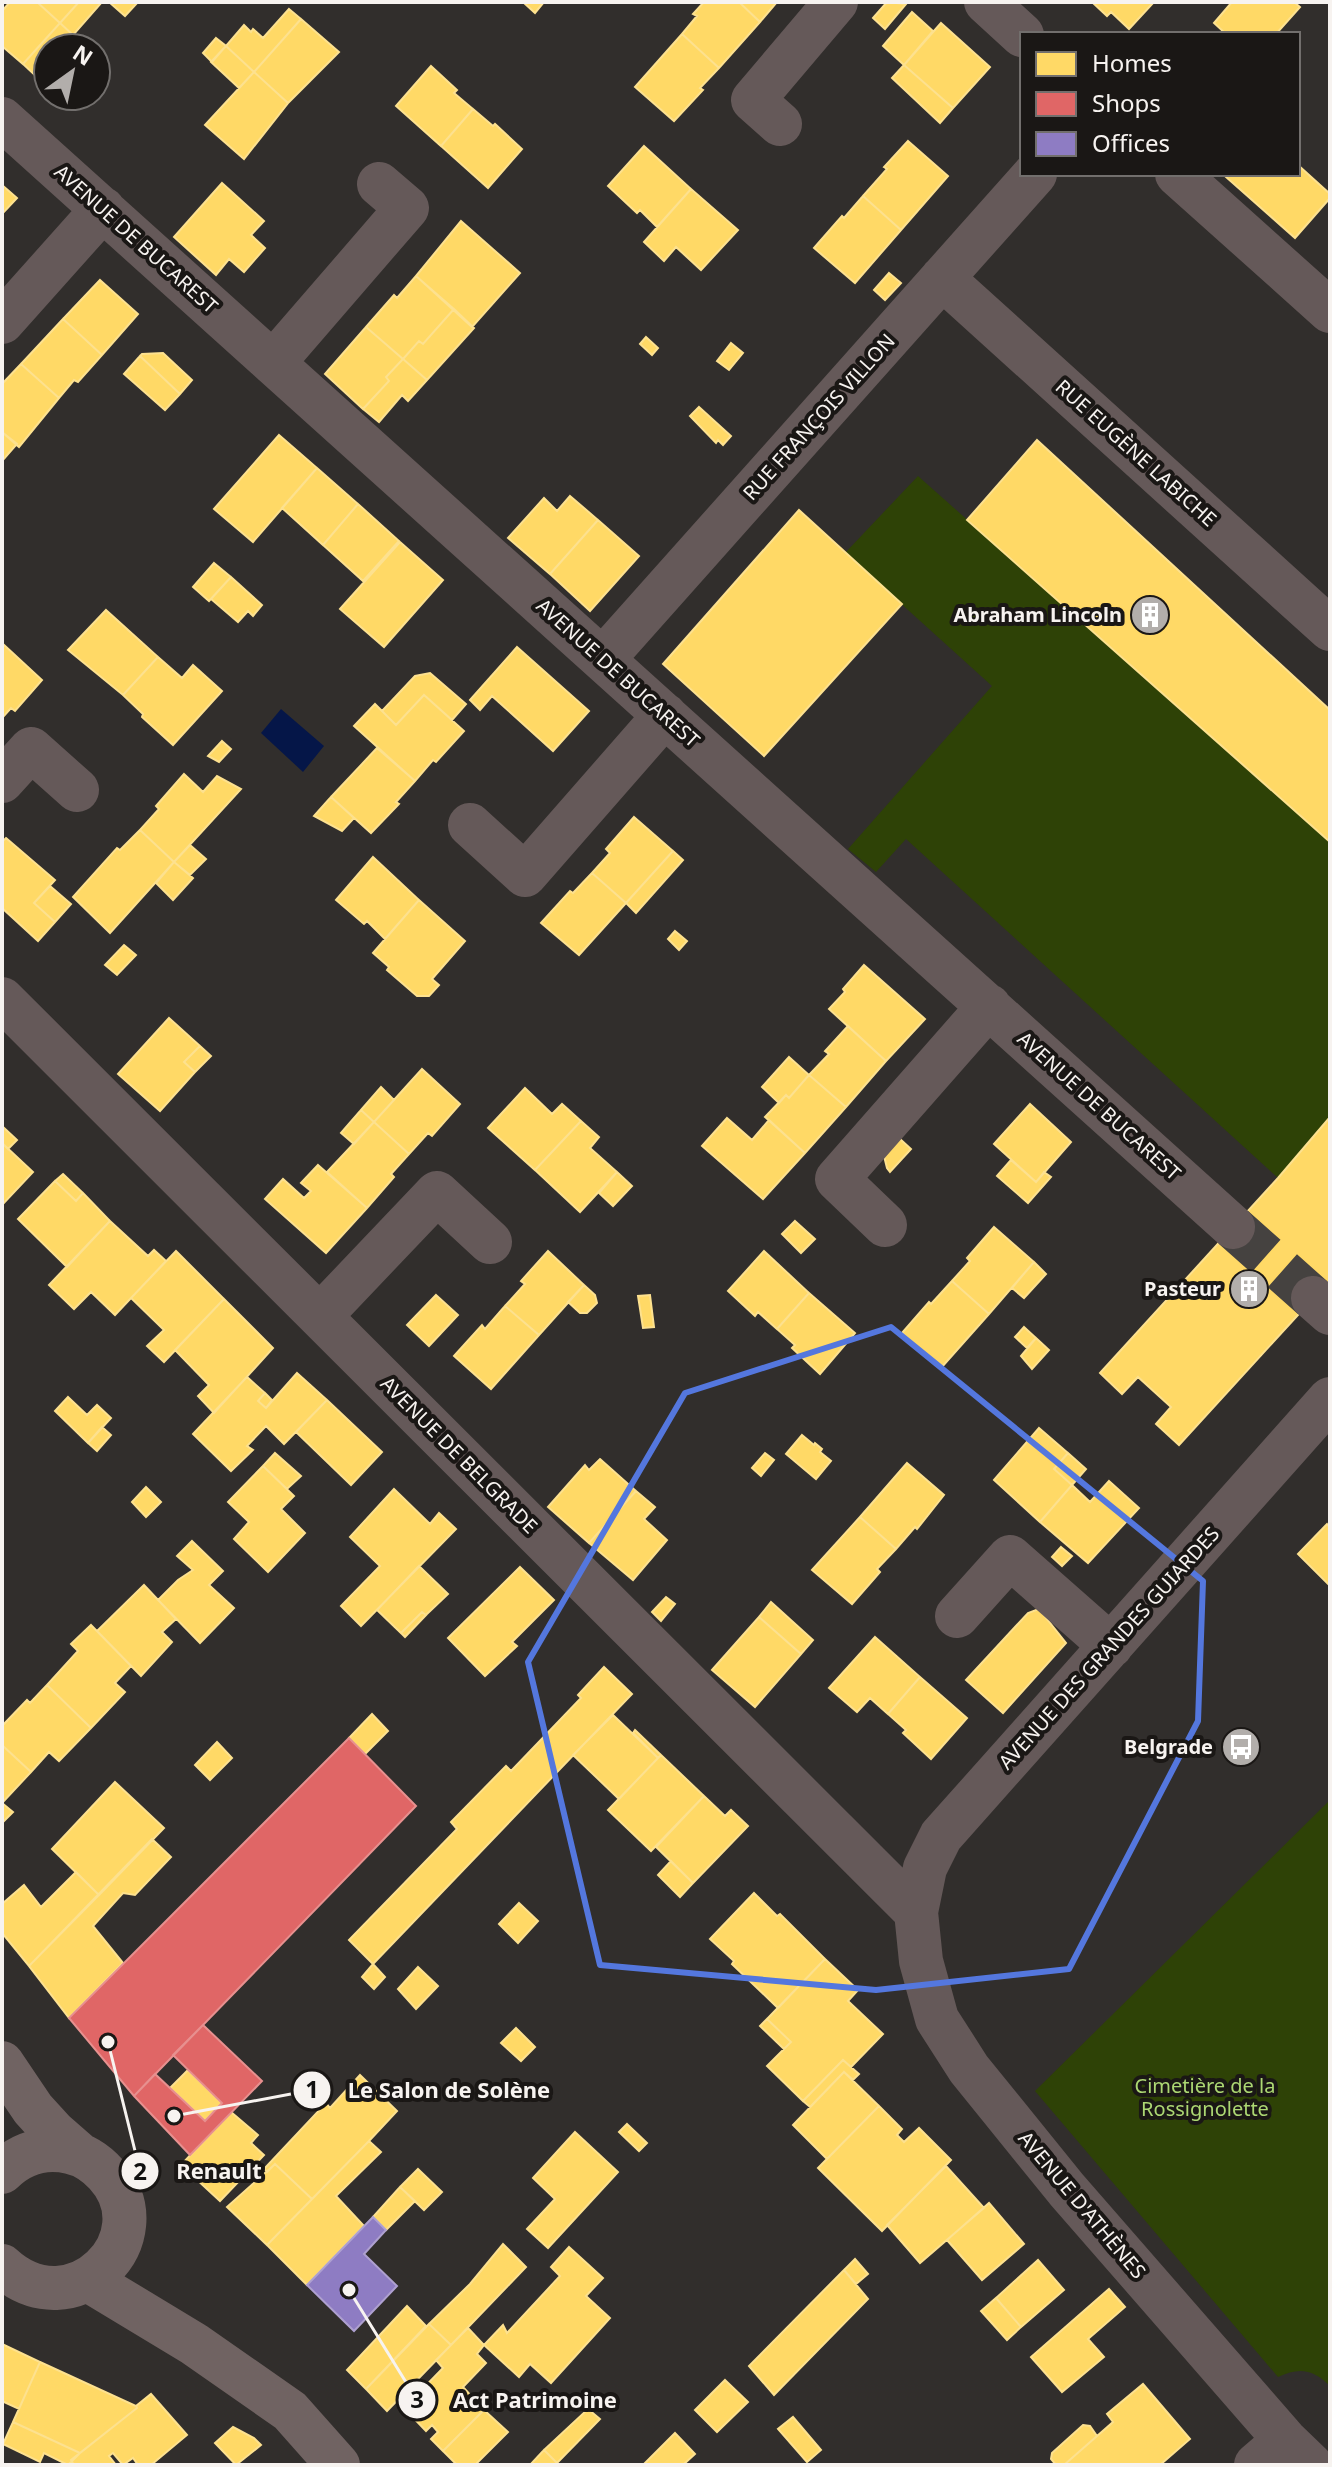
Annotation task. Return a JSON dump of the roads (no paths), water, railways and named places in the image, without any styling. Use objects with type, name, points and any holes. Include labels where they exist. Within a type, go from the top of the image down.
[{"type":"main road","points":[[6,2069],[7,2166],[33,2152],[55,2149],[78,2153]]},
{"type":"main road","points":[[2,2266],[22,2282],[44,2289],[67,2288],[88,2280],[113,2257],[120,2242],[124,2220],[121,2199],[111,2180],[97,2164],[78,2153],[54,2132],[33,2109],[6,2069]]},
{"type":"main road","points":[[120,2242],[144,2284],[194,2344]]},
{"type":"main road","points":[[88,2280],[194,2344],[290,2411],[338,2465]]},
{"type":"street","points":[[780,124],[753,100],[836,2]]},
{"type":"street","name":"AVENUE DE BUCAREST","points":[[2,119],[1233,1227]]},
{"type":"street","name":"RUE FRANÇOIS VILLON","points":[[603,659],[1033,176]]},
{"type":"street","points":[[1179,176],[1330,311]]},
{"type":"street","points":[[273,363],[407,208],[379,184]]},
{"type":"street","points":[[2,322],[103,209]]},
{"type":"street","name":"RUE EUGÈNE LABICHE","points":[[942,278],[1330,629]]},
{"type":"street","points":[[470,825],[525,875],[665,715]]},
{"type":"street","points":[[2,781],[31,749],[77,790]]},
{"type":"street","name":"AVENUE DE BELGRADE","points":[[2,999],[916,1912]]},
{"type":"street","points":[[885,1225],[837,1179],[989,1006]]},
{"type":"street","points":[[320,1316],[437,1193],[490,1242]]},
{"type":"street","name":"AVENUE DES GRANDES GUIARDES","points":[[916,1912],[925,1868],[941,1836],[1330,1399]]},
{"type":"street","points":[[957,1616],[1010,1557],[1111,1646]]},
{"type":"street","name":"AVENUE D'ATHÈNES","points":[[916,1912],[921,1961],[937,2019],[969,2069],[1284,2457]]},
{"type":"tunnel","points":[[1233,1227],[1313,1298]]},
{"type":"place","name":"Abraham Lincoln","points":[[1150,615]]},
{"type":"place","name":"Pasteur","points":[[1249,1289]]},
{"type":"place","name":"Belgrade","points":[[1241,1747]]},
{"type":"place","name":"Renault","points":[[108,2042]]},
{"type":"place","name":"Le Salon de Solène","points":[[174,2116]]},
{"type":"place","name":"Act Patrimoine","points":[[349,2290]]},
{"type":"park label","name":"Cimetière de la Rossignolette","points":[[1205,2098]]}]
